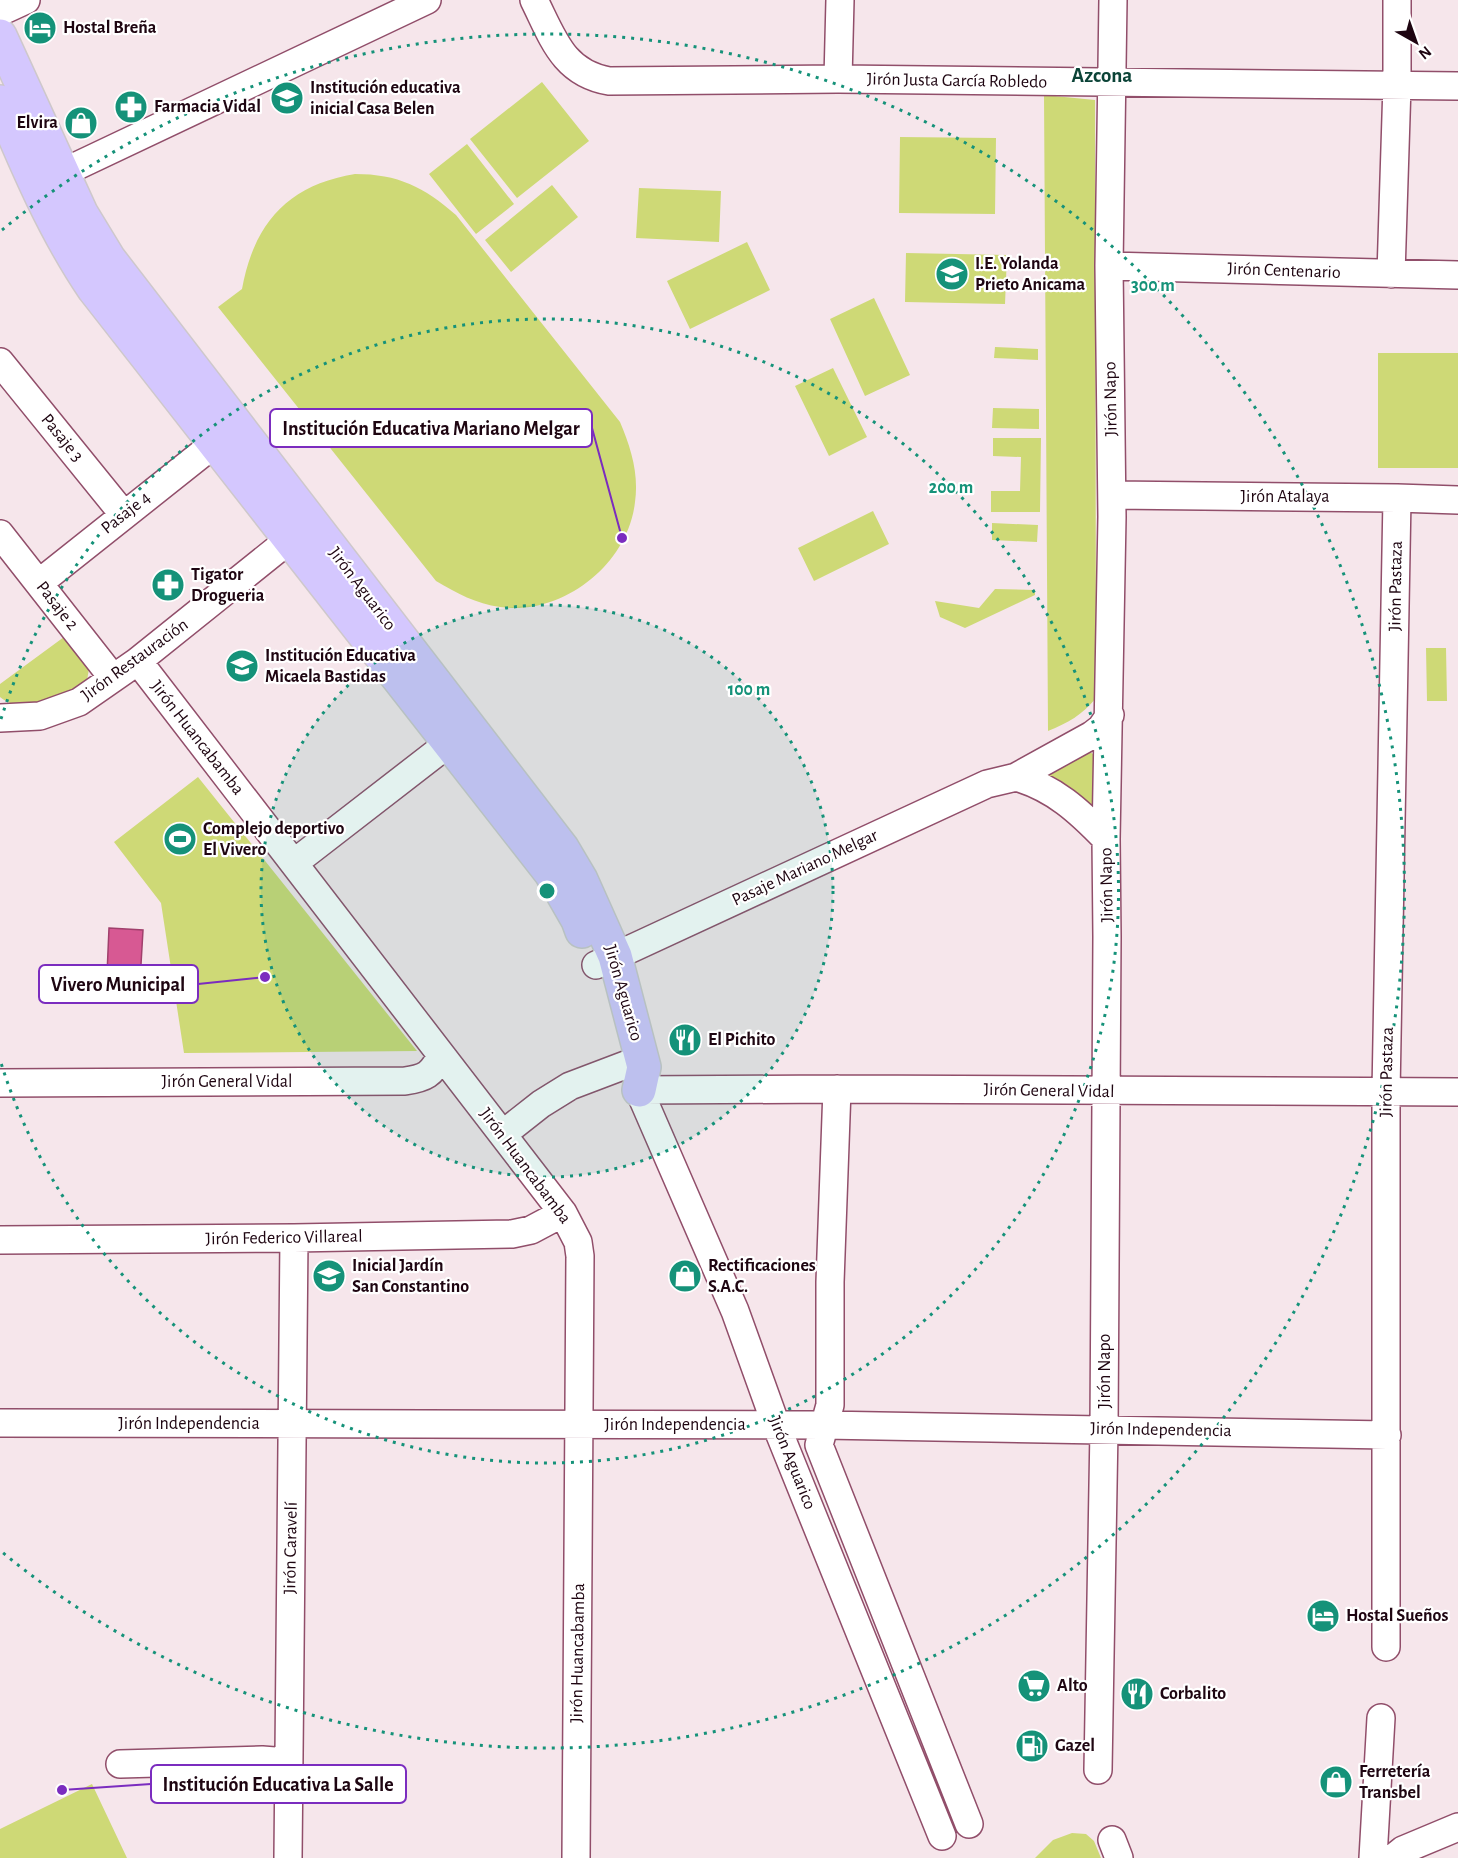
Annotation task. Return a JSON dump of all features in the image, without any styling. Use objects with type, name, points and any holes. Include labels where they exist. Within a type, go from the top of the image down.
[{"type":"main road","points":[[0,36],[49,179]]},
{"type":"main road","points":[[2,111],[49,179]]},
{"type":"main road","name":"Jirón Aguarico","points":[[49,179],[73,258],[94,289],[214,444],[301,531],[548,828],[581,880],[606,960],[644,1067],[633,1077]]},
{"type":"main road","name":"Jirón Aguarico","points":[[49,179],[81,213],[109,259],[449,743],[551,873],[578,920],[606,960]]},
{"type":"street","points":[[0,12],[26,0]]},
{"type":"street","points":[[49,179],[427,0]]},
{"type":"street","name":"Jirón Justa García Robledo","points":[[534,0],[554,42],[566,58],[578,70],[592,78],[609,81],[838,79],[1458,86]]},
{"type":"street","points":[[838,79],[840,0]]},
{"type":"street","name":"Jirón Napo","points":[[1098,1770],[1104,1429],[1106,839],[1110,715],[1112,495],[1109,266],[1113,0]]},
{"type":"street","points":[[1391,274],[1397,85],[1396,0]]},
{"type":"street","name":"Jirón Centenario","points":[[1109,266],[1458,276]]},
{"type":"street","name":"Pasaje 3","points":[[0,362],[124,515]]},
{"type":"street","name":"Pasaje 4","points":[[39,583],[214,444]]},
{"type":"street","name":"Jirón Atalaya","points":[[1112,495],[1458,500]]},
{"type":"street","name":"Jirón Pastaza","points":[[1386,1647],[1386,1092],[1397,498]]},
{"type":"street","name":"Jirón Restauración","points":[[0,718],[40,716],[80,702],[138,661],[301,531]]},
{"type":"street","name":"Pasaje 2","points":[[0,534],[113,678]]},
{"type":"street","name":"Jirón Huancabamba","points":[[138,661],[563,1213],[578,1242],[580,1256],[580,1425],[576,1858]]},
{"type":"street","name":"Pasaje Mariano Melgar","points":[[606,960],[987,784],[1016,777],[1092,735],[1101,728],[1110,715]]},
{"type":"street","points":[[294,863],[449,743]]},
{"type":"street","points":[[1016,777],[1035,783],[1067,802],[1106,839]]},
{"type":"street","name":"Jirón General Vidal","points":[[0,1083],[405,1082],[422,1078],[435,1069],[441,1055]]},
{"type":"street","points":[[503,1134],[570,1086],[633,1077]]},
{"type":"street","name":"Jirón General Vidal","points":[[633,1077],[837,1089],[1458,1092]]},
{"type":"street","name":"Jirón Aguarico","points":[[633,1077],[735,1311],[776,1425],[942,1836]]},
{"type":"street","name":"Jirón Aguarico","points":[[837,1089],[830,1282],[830,1405],[819,1445],[969,1824]]},
{"type":"street","name":"Jirón Federico Villareal","points":[[0,1240],[512,1234],[531,1230],[563,1213]]},
{"type":"street","name":"Jirón Caravelí","points":[[288,1858],[294,1238]]},
{"type":"street","name":"Jirón Independencia","points":[[0,1423],[824,1425],[1387,1435]]},
{"type":"street","points":[[1372,1858],[1381,1718]]},
{"type":"street","points":[[904,1743],[932,1731]]},
{"type":"street","points":[[120,1764],[262,1760],[288,1762]]},
{"type":"street","points":[[1393,1858],[1403,1850],[1458,1827]]},
{"type":"green space","points":[[542,82],[589,141],[517,198],[470,139]]},
{"type":"green space","points":[[1044,95],[1095,100],[1096,698],[1074,718],[1048,731]]},
{"type":"green space","points":[[900,137],[996,138],[995,214],[899,213]]},
{"type":"green space","points":[[467,144],[514,204],[476,234],[429,174]]},
{"type":"green space","points":[[355,174],[384,176],[410,184],[433,197],[456,215],[620,422],[631,451],[636,481],[635,502],[630,525],[620,546],[606,565],[588,582],[568,594],[546,603],[523,608],[500,607],[475,601],[436,581],[218,307],[242,289],[255,245],[265,227],[278,211],[311,187],[331,179]]},
{"type":"green space","points":[[552,185],[578,217],[511,272],[485,240]]},
{"type":"green space","points":[[639,188],[721,191],[719,242],[636,238]]},
{"type":"green space","points":[[747,242],[770,290],[690,329],[667,281]]},
{"type":"green space","points":[[906,253],[1007,255],[1005,304],[905,302]]},
{"type":"green space","points":[[874,298],[910,375],[865,396],[830,319]]},
{"type":"green space","points":[[995,347],[1038,349],[1038,360],[994,358]]},
{"type":"green space","points":[[1378,353],[1458,353],[1458,468],[1378,468]]},
{"type":"green space","points":[[833,368],[867,437],[829,456],[795,386]]},
{"type":"green space","points":[[993,408],[1039,409],[1039,429],[992,428]]},
{"type":"green space","points":[[993,438],[1041,438],[1040,512],[991,512],[991,491],[1020,491],[1021,457],[993,456]]},
{"type":"green space","points":[[873,511],[889,544],[814,581],[798,548]]},
{"type":"green space","points":[[992,523],[1038,525],[1037,542],[992,540]]},
{"type":"green space","points":[[995,589],[1035,590],[1035,595],[965,628],[940,617],[935,601],[979,608]]},
{"type":"green space","points":[[64,637],[89,669],[86,686],[32,705],[21,706],[0,697],[0,684]]},
{"type":"green space","points":[[1426,648],[1446,648],[1447,701],[1427,701]]},
{"type":"green space","points":[[1089,751],[1094,755],[1094,804],[1089,805],[1042,772]]},
{"type":"green space","points":[[198,777],[417,1051],[184,1053],[161,903],[114,842]]},
{"type":"green space","points":[[92,1784],[127,1858],[0,1858],[0,1829]]},
{"type":"green space","points":[[1072,1833],[1086,1834],[1094,1841],[1101,1858],[1035,1858],[1053,1840]]},
{"type":"shaded area","points":[[109,928],[143,930],[139,999],[106,998]]},
{"type":"place","name":"Hostal Breña","points":[[40,28]]},
{"type":"place","name":"Institución educativa inicial Casa Belen","points":[[287,98]]},
{"type":"place","name":"Farmacia Vidal","points":[[131,107]]},
{"type":"place","name":"Elvira","points":[[81,123]]},
{"type":"place","name":"I.E. Yolanda Prieto Anicama","points":[[952,274]]},
{"type":"place","name":"Institución Educativa Mariano Melgar","points":[[622,538]]},
{"type":"place","name":"Tigator Drogueria","points":[[168,585]]},
{"type":"place","name":"Institución Educativa Micaela Bastidas","points":[[242,666]]},
{"type":"place","name":"Complejo deportivo El Vivero","points":[[180,839]]},
{"type":"place","name":"Vivero Municipal","points":[[265,977]]},
{"type":"place","name":"El Pichito","points":[[685,1040]]},
{"type":"place","name":"Inicial Jardín San Constantino","points":[[329,1276]]},
{"type":"place","name":"Rectificaciones S.A.C.","points":[[685,1276]]},
{"type":"place","name":"Hostal Sueños","points":[[1323,1616]]},
{"type":"place","name":"Alto","points":[[1034,1686]]},
{"type":"place","name":"Corbalito","points":[[1137,1694]]},
{"type":"place","name":"Gazel","points":[[1032,1746]]},
{"type":"place","name":"Ferretería Transbel","points":[[1336,1782]]},
{"type":"place","name":"Institución Educativa La Salle","points":[[62,1790]]},
{"type":"district","name":"Azcona","points":[[1102,75]]}]
